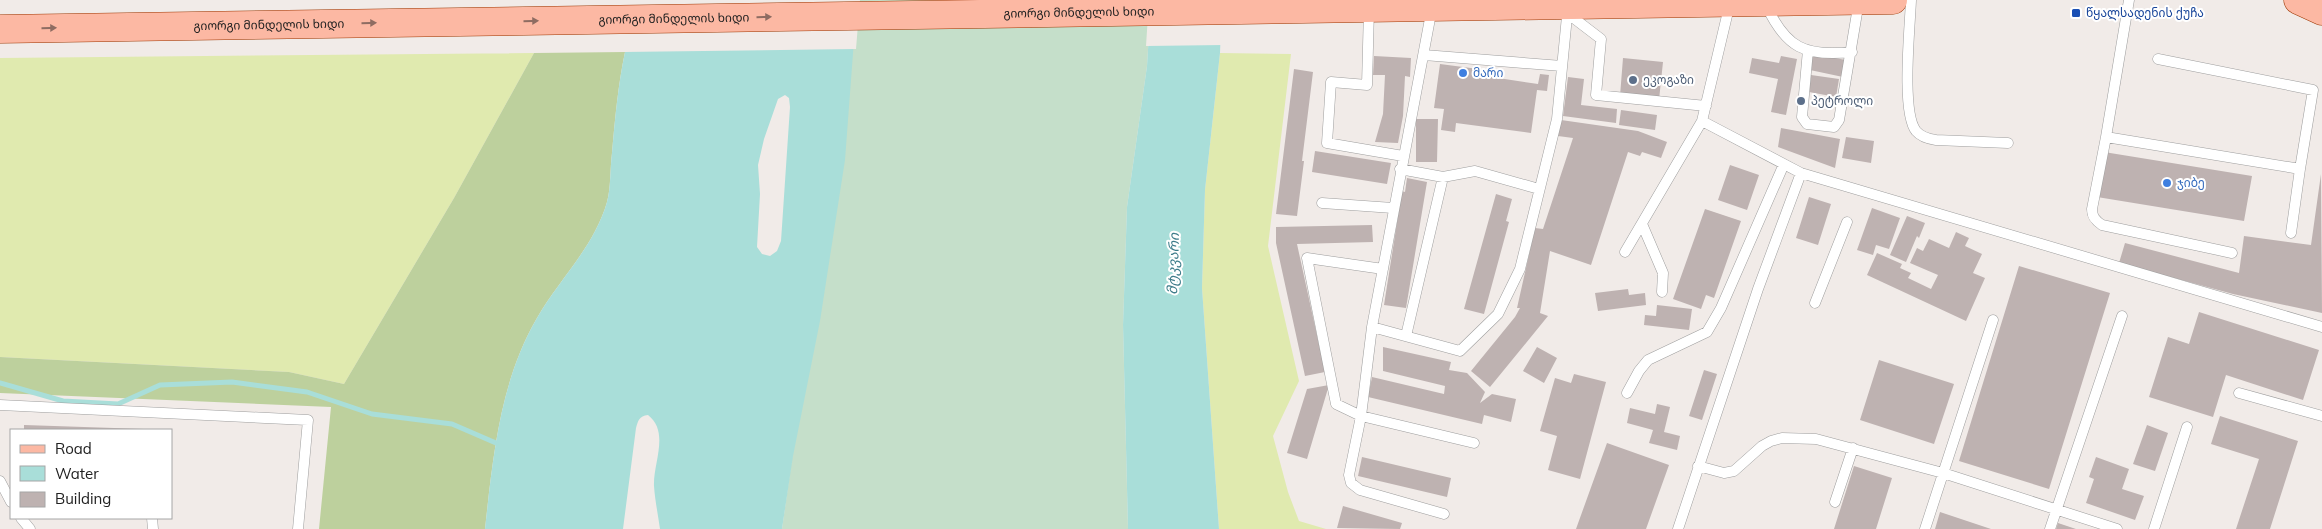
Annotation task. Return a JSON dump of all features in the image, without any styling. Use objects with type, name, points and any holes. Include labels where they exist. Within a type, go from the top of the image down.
[{"type":"main road","name":"გიორგი მინდელის ხიდი","points":[[0,29],[1432,7],[1567,9],[1730,2],[1893,0]]},
{"type":"main road","points":[[2298,0],[2322,10]]},
{"type":"lane","points":[[1808,50],[1802,117],[1807,124],[1829,128],[1834,127],[1840,120],[1859,0]]},
{"type":"lane","points":[[1911,0],[1907,104],[1911,122],[1916,131],[1927,138],[1936,140],[2008,143]]},
{"type":"lane","points":[[2129,0],[2092,214],[2097,222],[2102,225],[2232,253]]},
{"type":"lane","points":[[1625,252],[1702,121],[1730,2]]},
{"type":"lane","points":[[1764,2],[1776,28],[1792,44],[1808,50],[1829,54],[1852,52]]},
{"type":"lane","points":[[1432,7],[1393,208],[1372,327],[1361,416],[1349,475],[1351,484],[1360,490],[1444,514]]},
{"type":"lane","points":[[1358,8],[1367,85],[1331,82],[1327,143],[1403,156]]},
{"type":"lane","points":[[1567,9],[1601,39],[1596,95],[1706,106]]},
{"type":"lane","points":[[1372,327],[1460,351],[1498,314],[1520,269],[1557,118],[1567,9]]},
{"type":"lane","points":[[1424,55],[1562,66]]},
{"type":"lane","points":[[2158,59],[2313,90],[2291,233]]},
{"type":"lane","points":[[1702,121],[1801,173],[2322,327]]},
{"type":"lane","points":[[2106,137],[2300,169]]},
{"type":"lane","points":[[1627,393],[1639,371],[1648,360],[1707,332],[1721,308],[1784,164]]},
{"type":"lane","points":[[1400,169],[1443,177],[1475,171],[1540,189]]},
{"type":"lane","points":[[1678,529],[1758,288],[1801,173]]},
{"type":"lane","points":[[1406,336],[1443,177]]},
{"type":"lane","points":[[1322,203],[1393,208]]},
{"type":"lane","points":[[1814,303],[1847,222]]},
{"type":"lane","points":[[1642,224],[1663,273],[1662,292]]},
{"type":"lane","points":[[1383,269],[1307,258],[1336,404],[1361,416],[1474,443]]},
{"type":"lane","points":[[2050,529],[2122,316]]},
{"type":"lane","points":[[1925,529],[1993,320]]},
{"type":"lane","points":[[2239,393],[2322,416]]},
{"type":"lane","points":[[0,404],[308,420],[298,529]]},
{"type":"lane","points":[[2154,529],[2187,427]]},
{"type":"lane","points":[[1698,466],[1724,473],[1734,471],[1762,446],[1782,438],[1816,439],[1943,473],[2118,529]]},
{"type":"lane","points":[[1835,502],[1853,448]]},
{"type":"lane","points":[[0,481],[10,497]]},
{"type":"lane","points":[[22,519],[30,529]]},
{"type":"green space","points":[[857,0],[1151,0],[1147,66],[1127,207],[1123,325],[1128,529],[782,529]]},
{"type":"green space","points":[[625,52],[617,102],[607,202],[594,233],[585,248],[537,318],[524,342],[514,367],[506,393],[495,447],[485,529],[319,529],[331,407],[0,393],[0,357],[289,372],[344,384],[454,198],[534,53]]},
{"type":"green space","points":[[534,53],[454,198],[344,384],[289,372],[0,357],[0,58]]},
{"type":"green space","points":[[1220,53],[1291,54],[1268,246],[1299,381],[1273,436],[1288,492],[1299,521],[1326,529],[1219,529],[1202,288],[1205,190]]},
{"type":"water","points":[[857,0],[845,160],[820,321],[793,456],[782,529],[660,529],[654,486],[659,439],[655,422],[648,415],[638,421],[636,428],[623,529],[485,529],[495,447],[506,393],[514,367],[524,342],[537,318],[585,248],[594,233],[607,202],[620,77],[625,52]],"holes":[[[785,95],[789,98],[790,107],[781,241],[777,251],[770,256],[762,254],[757,247],[760,194],[758,165],[764,139],[778,99]]]},
{"type":"water","name":"მტკვარი","points":[[1151,0],[1222,0],[1220,53],[1205,190],[1202,288],[1219,529],[1128,529],[1123,325],[1127,207],[1147,66]]},
{"type":"pier","points":[[634,0],[860,0],[856,49],[622,52]]},
{"type":"pier","points":[[1149,0],[1224,0],[1223,45],[1146,46]]},
{"type":"building","points":[[1813,54],[1846,60],[1843,77],[1810,70]]},
{"type":"building","points":[[1374,56],[1411,58],[1410,77],[1405,76],[1403,116],[1398,143],[1375,142],[1383,114],[1385,75],[1373,75]]},
{"type":"building","points":[[1781,56],[1797,59],[1786,115],[1771,112],[1778,79],[1749,73],[1752,58],[1779,63]]},
{"type":"building","points":[[1623,58],[1663,62],[1659,100],[1620,96]]},
{"type":"building","points":[[1440,64],[1486,70],[1485,76],[1538,84],[1540,74],[1549,75],[1547,91],[1537,90],[1531,133],[1456,123],[1455,132],[1441,130],[1444,109],[1434,108]]},
{"type":"building","points":[[1294,69],[1313,72],[1297,216],[1276,214]]},
{"type":"building","points":[[1811,75],[1839,79],[1836,97],[1809,92]]},
{"type":"building","points":[[1568,77],[1584,79],[1581,105],[1617,109],[1616,123],[1563,116]]},
{"type":"building","points":[[1621,110],[1657,115],[1655,130],[1619,125]]},
{"type":"building","points":[[1416,119],[1438,119],[1437,162],[1416,162]]},
{"type":"building","points":[[1561,120],[1638,131],[1667,142],[1661,158],[1642,152],[1640,156],[1628,152],[1591,265],[1550,251],[1540,313],[1548,316],[1490,387],[1471,371],[1515,317],[1520,308],[1517,308],[1535,228],[1543,229],[1573,138],[1558,136]]},
{"type":"building","points":[[1781,128],[1840,139],[1835,168],[1778,147]]},
{"type":"building","points":[[1846,137],[1874,141],[1871,163],[1842,158]]},
{"type":"building","points":[[1315,151],[1391,163],[1387,184],[1312,172]]},
{"type":"building","points":[[2104,152],[2252,176],[2244,221],[2097,197]]},
{"type":"building","points":[[1730,165],[1759,175],[1747,210],[1718,200]]},
{"type":"building","points":[[2321,174],[2322,313],[2233,294],[2119,263],[2125,243],[2239,273],[2244,236],[2311,245]]},
{"type":"building","points":[[1407,178],[1427,182],[1406,308],[1384,305],[1402,191],[1405,192]]},
{"type":"building","points":[[1496,194],[1512,199],[1506,221],[1509,222],[1484,314],[1464,309]]},
{"type":"building","points":[[1809,197],[1831,204],[1818,245],[1796,238]]},
{"type":"building","points":[[1872,208],[1900,218],[1889,249],[1876,245],[1873,255],[1857,250]]},
{"type":"building","points":[[1705,209],[1741,221],[1714,298],[1706,295],[1701,309],[1673,299]]},
{"type":"building","points":[[1907,216],[1925,223],[1906,262],[1890,255]]},
{"type":"building","points":[[1372,225],[1373,242],[1297,244],[1325,372],[1305,376],[1276,243],[1276,227]]},
{"type":"building","points":[[1956,232],[1969,238],[1965,246],[1982,254],[1973,273],[1985,278],[1966,321],[1867,275],[1877,253],[1902,264],[1900,268],[1911,273],[1908,278],[1931,289],[1938,275],[1910,263],[1917,248],[1923,251],[1929,239],[1949,248]]},
{"type":"building","points":[[2019,266],[2110,293],[2049,489],[1959,461]]},
{"type":"building","points":[[1628,289],[1629,295],[1645,293],[1646,305],[1598,311],[1595,293]]},
{"type":"building","points":[[1657,305],[1692,309],[1689,330],[1644,325],[1645,315],[1656,316]]},
{"type":"building","points":[[2199,312],[2319,350],[2303,400],[2226,375],[2213,417],[2149,397],[2168,337],[2189,344]]},
{"type":"building","points":[[1383,347],[1451,362],[1449,370],[1467,373],[1485,392],[1480,403],[1492,394],[1516,399],[1511,422],[1484,415],[1482,424],[1368,397],[1372,377],[1444,394],[1445,386],[1383,371]]},
{"type":"building","points":[[1537,347],[1557,358],[1544,383],[1523,371]]},
{"type":"building","points":[[1879,360],[1954,384],[1934,444],[1860,420]]},
{"type":"building","points":[[1704,370],[1717,374],[1702,420],[1689,416]]},
{"type":"building","points":[[1574,374],[1606,382],[1580,479],[1548,470],[1557,436],[1540,431],[1555,378],[1571,383]]},
{"type":"building","points":[[1329,385],[1307,459],[1287,453],[1307,389]]},
{"type":"building","points":[[1657,404],[1670,407],[1664,432],[1680,436],[1677,450],[1649,443],[1653,430],[1627,423],[1630,408],[1655,414]]},
{"type":"building","points":[[2220,416],[2298,441],[2270,529],[2236,529],[2259,459],[2211,444]]},
{"type":"building","points":[[24,425],[144,429],[24,429]]},
{"type":"building","points":[[2147,425],[2168,433],[2155,471],[2133,464]]},
{"type":"building","points":[[1607,443],[1669,465],[1646,529],[1576,529]]},
{"type":"building","points":[[1362,457],[1451,478],[1447,497],[1358,476]]},
{"type":"building","points":[[2096,457],[2129,469],[2122,489],[2144,496],[2135,520],[2086,503],[2094,479],[2089,477]]},
{"type":"building","points":[[1854,466],[1892,478],[1876,529],[1834,529]]},
{"type":"building","points":[[1343,506],[1402,523],[1400,529],[1337,528]]},
{"type":"building","points":[[1940,512],[1991,529],[1935,529]]},
{"type":"building","points":[[2058,523],[2076,529],[2056,529]]},
{"type":"waterway","points":[[0,383],[63,401],[118,404],[160,385],[232,382],[307,392],[372,414],[452,424],[496,443]]},
{"type":"place","name":"წყალსადენის ქუჩა","points":[[2076,13]]},
{"type":"place","name":"მარი","points":[[1463,73]]},
{"type":"place","name":"ეკოგაზი","points":[[1633,80]]},
{"type":"place","name":"პეტროლი","points":[[1801,101]]},
{"type":"place","name":"ჯიბე","points":[[2167,183]]}]
